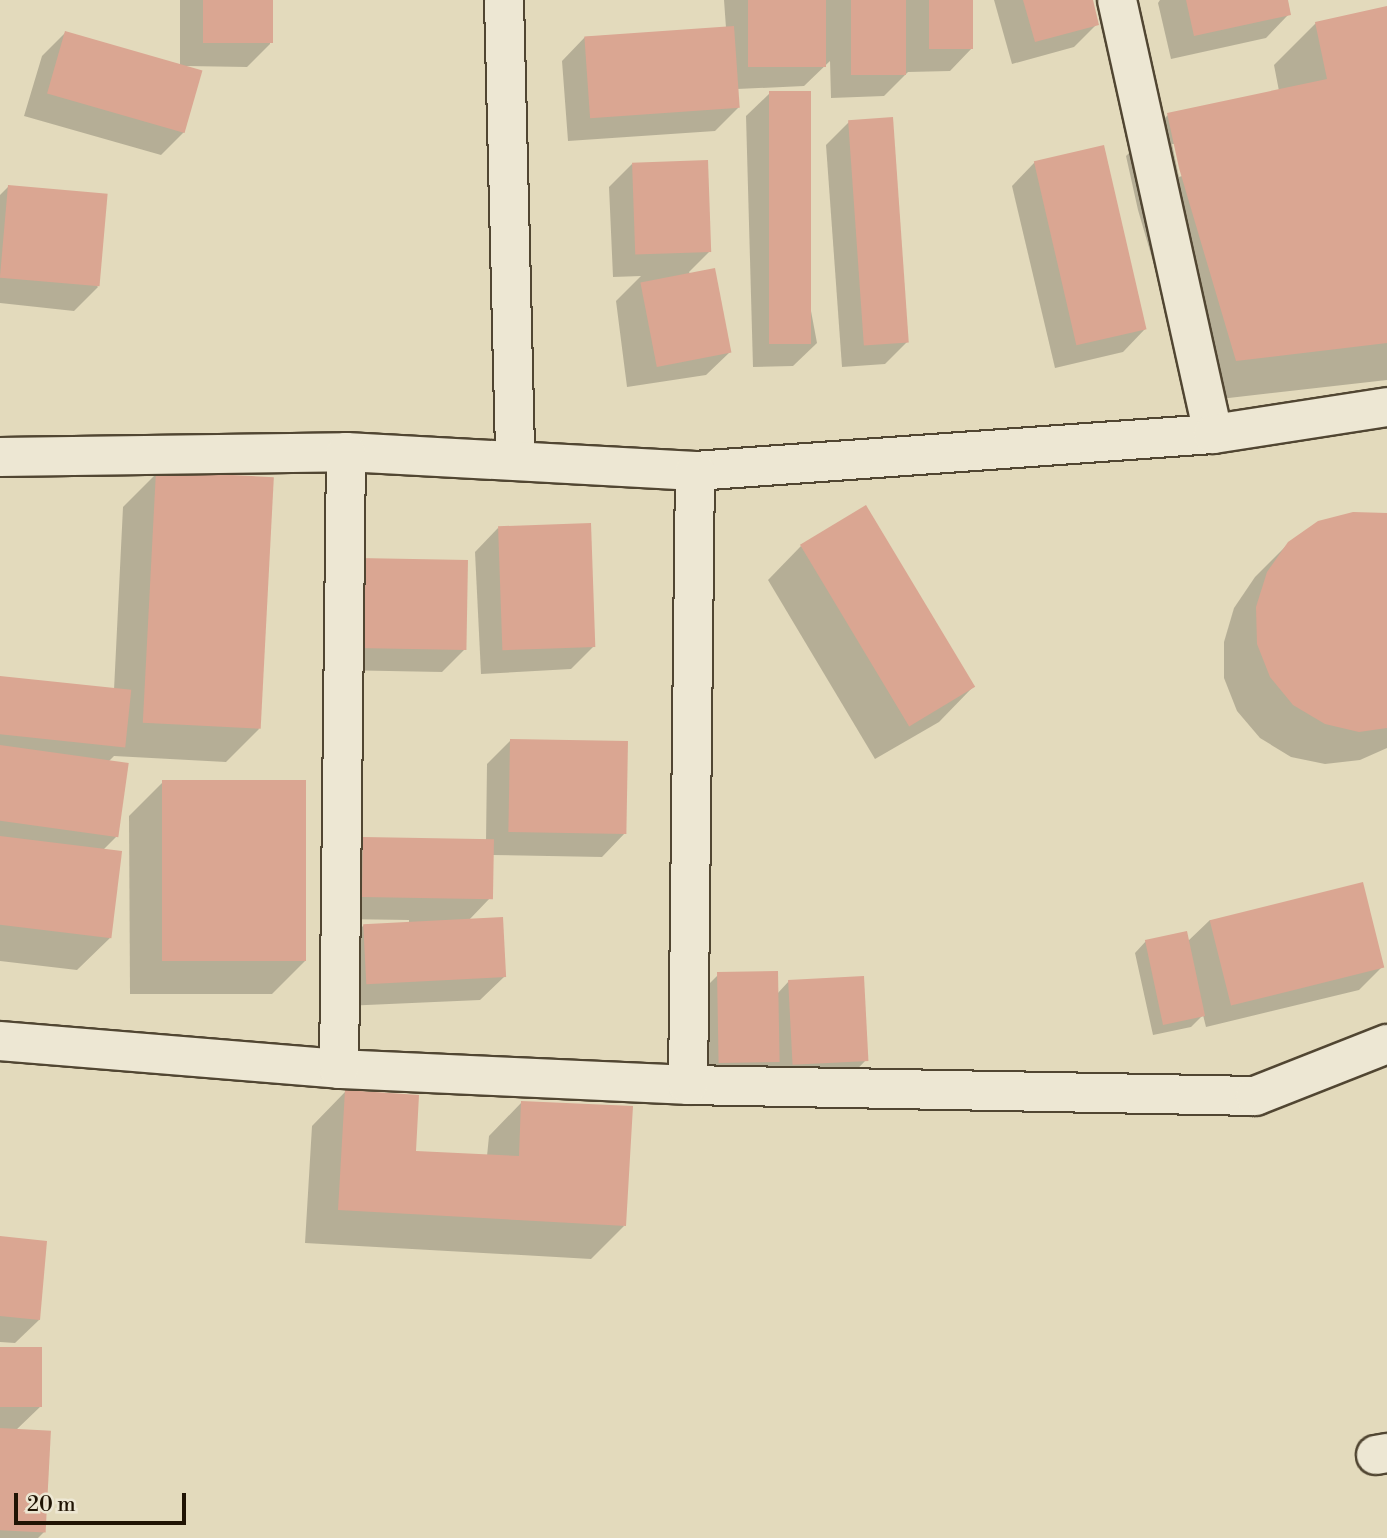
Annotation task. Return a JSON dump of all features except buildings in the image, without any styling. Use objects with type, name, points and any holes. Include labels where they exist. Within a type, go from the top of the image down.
[{"type":"street","points":[[504,0],[515,460]]},
{"type":"street","points":[[1117,0],[1213,434]]},
{"type":"street","points":[[0,457],[346,452],[695,471],[1213,434],[1387,407]]},
{"type":"street","points":[[339,1069],[346,452]]},
{"type":"street","points":[[688,1085],[695,471]]},
{"type":"street","points":[[0,1041],[339,1069],[688,1085],[1255,1096],[1387,1044]]}]
